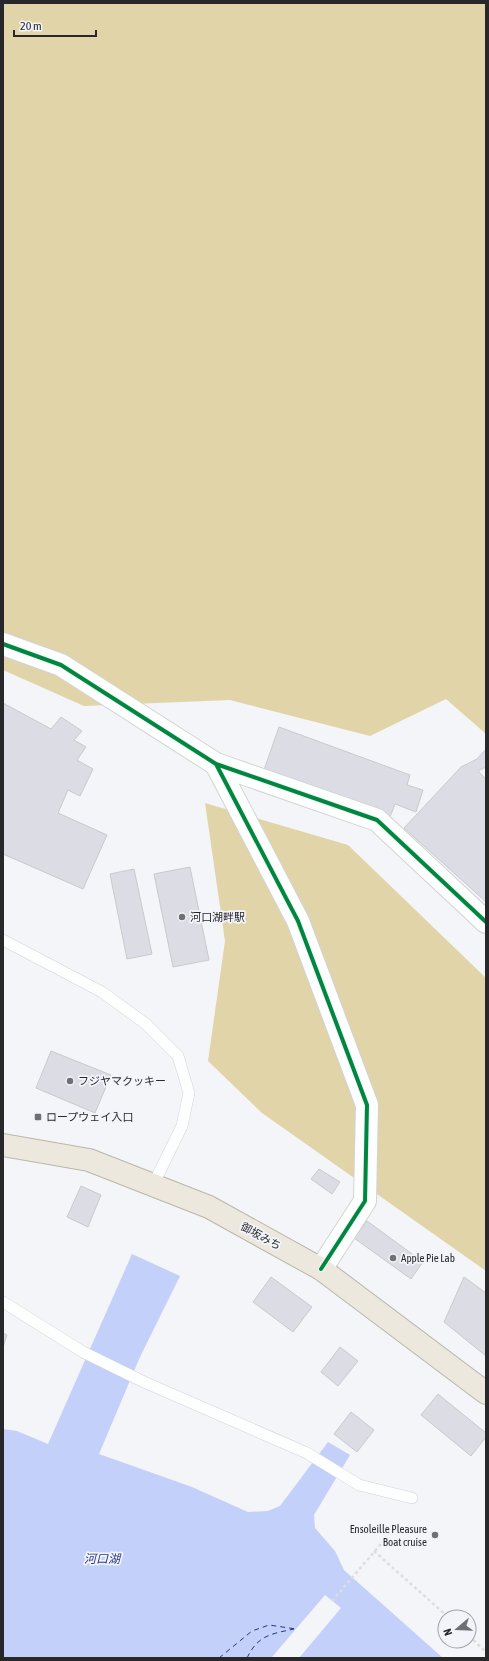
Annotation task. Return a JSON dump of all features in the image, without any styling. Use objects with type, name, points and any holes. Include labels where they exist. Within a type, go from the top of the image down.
[{"type":"highway","name":"御坂みち","points":[[3,1145],[89,1160],[210,1207],[321,1269],[486,1393]]},
{"type":"street","points":[[3,644],[61,665],[216,764],[377,820],[486,922]]},
{"type":"street","points":[[216,764],[298,921],[367,1105],[365,1201],[321,1269]]},
{"type":"lane","points":[[3,940],[102,992],[146,1024],[178,1056],[189,1093],[182,1126],[153,1185]]},
{"type":"lane","points":[[3,1302],[83,1352],[144,1382],[307,1453],[359,1484],[412,1498]]},
{"type":"path","points":[[332,1601],[387,1537]]},
{"type":"path","points":[[374,1551],[439,1609]]},
{"type":"path","points":[[477,1644],[486,1652]]},
{"type":"shaded area","points":[[3,3],[486,3],[486,734],[446,699],[370,736],[230,700],[84,706],[3,670]]},
{"type":"shaded area","points":[[205,803],[348,845],[486,978],[486,1271],[262,1113],[208,1061],[225,941]]},
{"type":"water","name":"河口湖","points":[[132,1254],[180,1276],[140,1357],[99,1454],[192,1487],[248,1512],[268,1511],[280,1506],[328,1442],[350,1455],[314,1515],[315,1528],[335,1551],[344,1570],[443,1658],[3,1658],[3,1429],[17,1431],[48,1444]]},
{"type":"pier","points":[[325,1595],[341,1608],[299,1658],[272,1657]]},
{"type":"building","points":[[3,703],[51,729],[61,717],[82,731],[74,740],[86,747],[77,760],[93,769],[80,796],[68,790],[58,813],[107,835],[83,889],[3,854]]},
{"type":"building","points":[[279,727],[410,775],[407,785],[423,790],[416,812],[395,804],[390,817],[264,770]]},
{"type":"building","points":[[486,749],[486,767],[478,771],[486,779],[486,902],[404,828],[461,767],[477,759]]},
{"type":"building","name":"河口湖畔駅","points":[[190,867],[209,960],[173,967],[154,874]]},
{"type":"building","points":[[134,869],[152,954],[127,959],[110,874]]},
{"type":"building","points":[[51,1051],[111,1075],[95,1113],[36,1088]]},
{"type":"building","points":[[319,1169],[340,1182],[332,1194],[311,1179]]},
{"type":"building","points":[[81,1186],[101,1195],[88,1227],[67,1217]]},
{"type":"building","points":[[367,1221],[423,1262],[411,1279],[354,1238]]},
{"type":"building","points":[[271,1277],[312,1307],[293,1332],[253,1302]]},
{"type":"building","points":[[464,1277],[486,1293],[486,1356],[444,1322]]},
{"type":"building","points":[[3,1333],[7,1335],[3,1347]]},
{"type":"building","points":[[340,1347],[358,1361],[338,1386],[321,1372]]},
{"type":"building","points":[[438,1394],[486,1433],[486,1437],[471,1456],[421,1415]]},
{"type":"building","points":[[351,1412],[374,1430],[357,1452],[334,1434]]},
{"type":"ferry route","points":[[219,1658],[252,1631],[269,1625],[296,1629]]},
{"type":"ferry route","points":[[247,1658],[251,1650],[261,1640],[272,1634],[294,1629]]},
{"type":"cycle path","points":[[3,644],[61,665],[216,764],[298,921],[367,1105],[365,1201],[321,1269]]},
{"type":"cycle path","points":[[216,764],[377,820],[486,922]]},
{"type":"place","name":"河口湖畔駅","points":[[182,917]]},
{"type":"place","name":"フジヤマクッキー","points":[[70,1081]]},
{"type":"place","name":"ロープウェイ入口","points":[[38,1117]]},
{"type":"place","name":"Apple Pie Lab","points":[[393,1258]]},
{"type":"place","name":"Ensoleille Pleasure Boat cruise","points":[[435,1535]]}]
